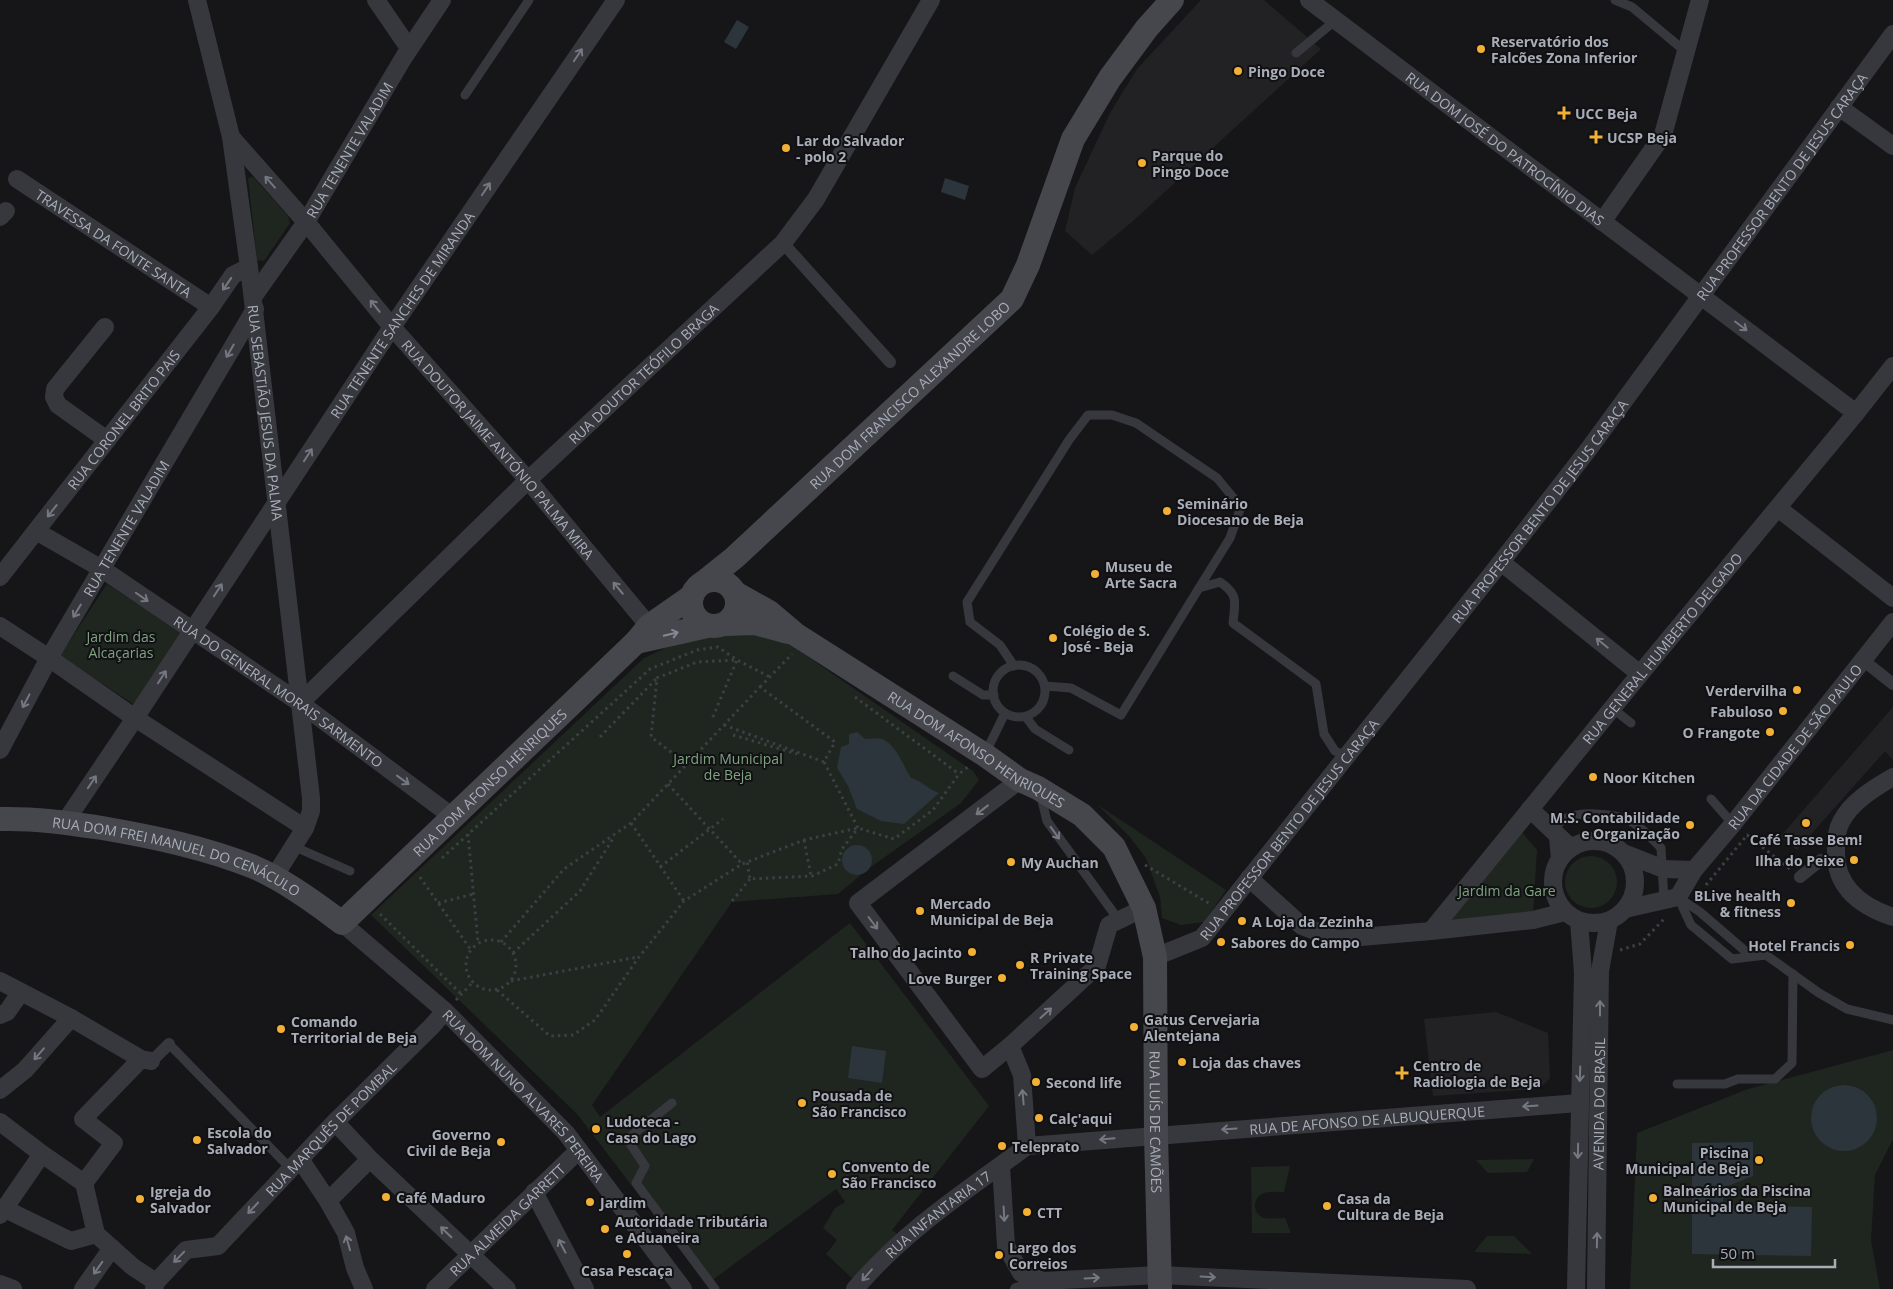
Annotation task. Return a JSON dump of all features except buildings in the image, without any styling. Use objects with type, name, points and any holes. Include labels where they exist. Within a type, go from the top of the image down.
[{"type":"main road","name":"RUA DOM FRANCISCO ALEXANDRE LOBO","points":[[698,589],[1012,299],[1028,265],[1073,139],[1110,78],[1147,28],[1172,0]]},
{"type":"main road","points":[[729,562],[738,607],[731,620],[716,625],[695,617],[692,611],[698,589],[716,580],[728,584],[734,590]]},
{"type":"main road","name":"RUA DOM AFONSO HENRIQUES","points":[[342,923],[461,825],[642,634],[698,589]]},
{"type":"main road","name":"RUA DOM AFONSO HENRIQUES","points":[[734,590],[768,612],[795,634],[1029,784],[1082,815],[1114,847],[1144,908],[1155,957]]},
{"type":"main road","points":[[642,634],[716,625],[756,624],[795,634]]},
{"type":"main road","name":"RUA DOM FREI MANUEL DO CENÁCULO","points":[[0,820],[65,822],[190,846],[256,868],[274,877],[342,923]]},
{"type":"main road","name":"RUA LUÍS DE CAMÕES","points":[[1155,957],[1156,1135],[1160,1282]]},
{"type":"street","name":"RUA SEBASTIÃO JESUS DA PALMA","points":[[197,0],[231,137],[254,303],[311,798],[311,811],[305,828],[295,847],[274,877]]},
{"type":"street","points":[[376,0],[409,48]]},
{"type":"street","name":"RUA TENENTE VALADIM","points":[[0,750],[49,658],[254,303],[306,222],[409,48],[442,0]]},
{"type":"street","name":"RUA TENENTE SANCHES DE MIRANDA","points":[[136,718],[191,631],[392,327],[616,0]]},
{"type":"street","name":"RUA DOUTOR TEÓFILO BRAGA","points":[[300,703],[528,480],[783,242],[816,199],[931,0]]},
{"type":"street","name":"RUA DOM JOSÉ DO PATROCÍNIO DIAS","points":[[1310,0],[1856,413]]},
{"type":"street","points":[[1602,222],[1663,135],[1700,0]]},
{"type":"street","name":"RUA PROFESSOR BENTO DE JESUS CARAÇA","points":[[1155,957],[1202,938],[1223,912],[1588,450],[1893,34]]},
{"type":"street","points":[[1839,107],[1893,146]]},
{"type":"street","name":"RUA DOUTOR JAIME ANTÓNIO PALMA MIRA","points":[[231,137],[306,222],[392,327],[528,480],[642,634]]},
{"type":"street","name":"TRAVESSA DA FONTE SANTA","points":[[16,179],[211,307]]},
{"type":"street","points":[[783,242],[890,362]]},
{"type":"street","name":"RUA CORONEL BRITO PAIS","points":[[3,566],[36,531],[211,307],[233,275],[249,267]]},
{"type":"street","points":[[105,327],[55,389],[54,397],[58,405],[107,440]]},
{"type":"street","name":"RUA GENERAL HUMBERTO DELGADO","points":[[1431,931],[1893,366]]},
{"type":"street","points":[[1778,508],[1893,598]]},
{"type":"street","name":"RUA DO GENERAL MORAIS SARMENTO","points":[[36,531],[102,569],[300,703],[461,825]]},
{"type":"street","points":[[1501,562],[1640,674]]},
{"type":"street","name":"RUA DA CIDADE DE SÃO PAULO","points":[[1678,902],[1694,870],[1864,661],[1893,622]]},
{"type":"street","points":[[0,626],[136,718],[305,828]]},
{"type":"street","points":[[1864,661],[1893,684]]},
{"type":"street","points":[[65,822],[136,718]]},
{"type":"street","points":[[1893,777],[1854,805],[1840,823],[1836,842],[1835,862],[1840,878],[1848,890],[1865,904],[1893,917]]},
{"type":"street","points":[[1029,784],[858,903],[982,1069],[1010,1046],[1097,966],[1109,925],[1144,908]]},
{"type":"street","points":[[1530,809],[1571,848]]},
{"type":"street","points":[[1623,853],[1630,863],[1635,887],[1631,899],[1618,916],[1609,921],[1589,923],[1572,916],[1558,902],[1553,891],[1553,878],[1556,866],[1562,856],[1571,848],[1581,843],[1598,842],[1614,846],[1623,853],[1662,868],[1694,870]]},
{"type":"street","points":[[1800,877],[1821,860],[1835,862]]},
{"type":"street","points":[[1249,878],[1302,926],[1337,939],[1572,916]]},
{"type":"street","points":[[1625,909],[1678,902]]},
{"type":"street","name":"AVENIDA DO BRASIL","points":[[1572,916],[1583,973],[1576,1289]]},
{"type":"street","name":"AVENIDA DO BRASIL","points":[[1596,1289],[1600,971],[1609,921]]},
{"type":"street","name":"RUA DOM NUNO ALVARES PEREIRA","points":[[342,923],[445,1011],[566,1133],[683,1289]]},
{"type":"street","points":[[0,981],[146,1060]]},
{"type":"street","points":[[0,1015],[7,1012],[21,992]]},
{"type":"street","name":"RUA MARQUÊS DE POMBAL","points":[[155,1285],[186,1250],[218,1246],[335,1122],[445,1011]]},
{"type":"street","points":[[0,1090],[25,1070],[71,1018]]},
{"type":"street","points":[[84,1183],[114,1143],[83,1119],[146,1060],[169,1044]]},
{"type":"street","points":[[1010,1046],[1022,1075],[1027,1146]]},
{"type":"street","name":"RUA DE AFONSO DE ALBUQUERQUE","points":[[1027,1146],[1579,1103]]},
{"type":"street","points":[[0,1122],[84,1183],[96,1234],[155,1285]]},
{"type":"street","points":[[335,1122],[370,1159],[507,1289]]},
{"type":"street","name":"RUA INFANTARIA 17","points":[[855,1289],[891,1250],[944,1205],[1027,1146]]},
{"type":"street","name":"RUA ALMEIDA GARRETT","points":[[435,1289],[578,1150]]},
{"type":"street","points":[[42,1154],[2,1212],[71,1241],[96,1234]]},
{"type":"street","points":[[328,1201],[370,1159]]},
{"type":"street","points":[[295,1164],[328,1201],[346,1233],[355,1268],[364,1289]]},
{"type":"street","points":[[1001,1166],[1006,1246],[1021,1273],[1043,1285]]},
{"type":"street","points":[[534,1192],[585,1289]]},
{"type":"street","points":[[83,1289],[112,1248]]},
{"type":"street","points":[[1016,1289],[1043,1285],[1160,1282],[1467,1289]]},
{"type":"street","points":[[0,1284],[13,1289]]},
{"type":"lane","points":[[465,96],[529,0]]},
{"type":"lane","points":[[1615,0],[1632,7],[1686,52]]},
{"type":"lane","points":[[1296,53],[1336,20]]},
{"type":"lane","points":[[1014,666],[1000,645],[970,622],[967,602],[1069,440],[1088,415],[1112,415],[1136,423],[1217,478],[1241,507],[1230,538],[1121,715],[1071,688],[1045,686]]},
{"type":"lane","points":[[1199,588],[1220,582],[1231,589],[1235,599],[1233,623],[1316,684],[1324,734],[1335,751],[1346,756]]},
{"type":"lane","points":[[1014,666],[1031,668],[1042,679],[1045,686],[1044,702],[1039,709],[1026,717],[1018,718],[1005,713],[999,708],[994,695],[996,680],[1007,668],[1014,666]]},
{"type":"lane","points":[[953,676],[983,695],[994,695]]},
{"type":"lane","points":[[1612,708],[1631,723]]},
{"type":"lane","points":[[985,755],[1005,713]]},
{"type":"lane","points":[[1026,717],[1035,729],[1069,750]]},
{"type":"lane","points":[[1029,784],[1047,822],[1118,919]]},
{"type":"lane","points":[[1711,799],[1733,824]]},
{"type":"lane","points":[[1556,866],[1553,830],[1564,820],[1581,814],[1604,814],[1628,820],[1646,833],[1660,848],[1662,868],[1678,902],[1692,925],[1732,958],[1766,955],[1819,993],[1847,1009],[1893,1020]]},
{"type":"lane","points":[[295,847],[350,872]]},
{"type":"lane","points":[[1678,902],[1700,912],[1751,956]]},
{"type":"lane","points":[[1677,1084],[1725,1084],[1738,1079],[1775,1079],[1792,1063],[1793,974]]},
{"type":"lane","points":[[169,1044],[295,1164]]},
{"type":"lane","points":[[672,1103],[627,1139],[645,1166],[636,1184],[715,1289]]},
{"type":"path","points":[[441,858],[461,825],[650,669],[697,650],[718,647],[770,677]]},
{"type":"path","points":[[500,942],[564,869],[631,823],[792,654],[798,658]]},
{"type":"path","points":[[600,737],[657,678],[697,662],[738,660]]},
{"type":"path","points":[[712,719],[738,660]]},
{"type":"path","points":[[657,678],[651,737],[687,764]]},
{"type":"path","points":[[760,687],[835,742],[824,762]]},
{"type":"path","points":[[849,693],[959,774]]},
{"type":"path","points":[[724,725],[824,762],[858,828]]},
{"type":"path","points":[[733,735],[824,762]]},
{"type":"path","points":[[497,990],[550,1036],[573,1035],[595,1020],[639,956],[684,901],[701,888],[747,861],[804,840],[858,828],[894,839],[933,810],[959,774],[985,755]]},
{"type":"path","points":[[668,784],[742,864]]},
{"type":"path","points":[[660,866],[722,819]]},
{"type":"path","points":[[631,823],[684,901]]},
{"type":"path","points":[[1733,824],[1800,877]]},
{"type":"path","points":[[461,825],[474,894],[478,943]]},
{"type":"path","points":[[750,879],[812,876],[838,864],[842,850],[858,828]]},
{"type":"path","points":[[1617,951],[1640,944],[1667,917],[1678,902],[1712,879],[1754,828]]},
{"type":"path","points":[[513,953],[580,891],[616,834]]},
{"type":"path","points":[[804,840],[812,876]]},
{"type":"path","points":[[732,902],[750,879],[747,861]]},
{"type":"path","points":[[1139,862],[1223,912]]},
{"type":"path","points":[[413,883],[427,871]]},
{"type":"path","points":[[420,877],[471,950]]},
{"type":"path","points":[[438,903],[474,894]]},
{"type":"path","points":[[386,908],[379,915],[461,994]]},
{"type":"path","points":[[511,981],[516,967],[510,948],[500,942],[489,940],[478,943],[471,950],[466,963],[466,970],[473,982],[480,988],[488,990],[497,990],[511,981],[639,956]]},
{"type":"path","points":[[445,1011],[473,982]]},
{"type":"shaded area","name":"Pingo Doce","points":[[1201,0],[1264,0],[1321,49],[1133,221],[1092,255],[1065,231],[1075,188],[1110,113],[1137,69]]},
{"type":"shaded area","points":[[737,20],[749,27],[736,49],[724,42]]},
{"type":"shaded area","points":[[945,178],[969,186],[965,200],[941,192]]},
{"type":"shaded area","points":[[1893,707],[1893,760],[1885,751],[1797,850],[1780,837]]},
{"type":"shaded area","points":[[857,732],[865,739],[882,739],[887,742],[896,751],[911,778],[939,793],[904,824],[881,821],[857,809],[848,786],[837,768],[841,747],[849,744],[849,734]]},
{"type":"shaded area","points":[[857,845],[863,846],[871,854],[871,866],[863,874],[857,875],[851,874],[843,866],[842,860],[843,854],[851,846]]},
{"type":"shaded area","points":[[1496,1012],[1548,1033],[1550,1078],[1539,1089],[1433,1096],[1424,1019]]},
{"type":"shaded area","points":[[852,1046],[886,1051],[882,1083],[848,1078]]},
{"type":"shaded area","points":[[1837,1085],[1851,1085],[1863,1090],[1872,1099],[1877,1111],[1875,1131],[1868,1142],[1851,1151],[1837,1151],[1825,1146],[1816,1137],[1811,1125],[1811,1111],[1816,1099],[1825,1090]]},
{"type":"shaded area","points":[[1753,1142],[1753,1176],[1723,1188],[1723,1205],[1812,1207],[1811,1256],[1692,1254],[1692,1143]]},
{"type":"green space","points":[[253,177],[288,216],[290,223],[264,261],[257,260],[248,178]]},
{"type":"green space","name":"Jardim das Alcaçarias","points":[[107,584],[182,633],[135,705],[60,656]]},
{"type":"green space","name":"Jardim Municipal de Beja","points":[[736,629],[778,636],[973,771],[979,780],[961,803],[868,869],[838,894],[732,902],[592,1105],[600,1117],[850,923],[989,1106],[892,1230],[900,1236],[854,1280],[826,1254],[837,1240],[823,1228],[835,1208],[845,1202],[836,1189],[707,1284],[577,1114],[371,915],[644,658],[691,636]]},
{"type":"green space","points":[[1098,805],[1226,890],[1204,922],[1181,925],[1162,918],[1160,897],[1146,858],[1129,836]]},
{"type":"green space","name":"Jardim da Gare","points":[[1519,829],[1537,850],[1533,914],[1447,923]]},
{"type":"green space","points":[[1591,856],[1601,858],[1609,864],[1615,872],[1617,882],[1615,892],[1609,900],[1601,906],[1591,908],[1581,906],[1573,900],[1567,892],[1565,882],[1567,872],[1573,864],[1581,858]]},
{"type":"green space","name":"Piscina Municipal de Beja","points":[[1893,1050],[1893,1139],[1875,1175],[1871,1240],[1880,1289],[1630,1289],[1637,1133],[1748,1089]]},
{"type":"green space","points":[[1534,1159],[1527,1172],[1488,1173],[1476,1160]]},
{"type":"green space","points":[[1290,1166],[1284,1192],[1264,1193],[1257,1198],[1255,1206],[1257,1213],[1264,1218],[1285,1218],[1291,1233],[1252,1233],[1251,1167]]},
{"type":"green space","points":[[1487,1236],[1514,1236],[1532,1254],[1474,1252]]},
{"type":"place","name":"Reservatório dos Falcões Zona Inferior","points":[[1481,49]]},
{"type":"place","name":"Pingo Doce","points":[[1238,71]]},
{"type":"place","name":"UCC Beja","points":[[1564,113]]},
{"type":"place","name":"UCSP Beja","points":[[1596,137]]},
{"type":"place","name":"Lar do Salvador - polo 2","points":[[786,148]]},
{"type":"place","name":"Parque do Pingo Doce","points":[[1142,163]]},
{"type":"place","name":"Seminário Diocesano de Beja","points":[[1167,511]]},
{"type":"place","name":"Museu de Arte Sacra","points":[[1095,574]]},
{"type":"place","name":"Colégio de S. José - Beja","points":[[1053,638]]},
{"type":"place","name":"Verdervilha","points":[[1797,690]]},
{"type":"place","name":"Fabuloso","points":[[1783,711]]},
{"type":"place","name":"O Frangote","points":[[1770,732]]},
{"type":"place","name":"Noor Kitchen","points":[[1593,777]]},
{"type":"place","name":"Café Tasse Bem!","points":[[1806,823]]},
{"type":"place","name":"M.S. Contabilidade e Organização","points":[[1690,825]]},
{"type":"place","name":"Ilha do Peixe","points":[[1854,860]]},
{"type":"place","name":"My Auchan","points":[[1011,862]]},
{"type":"place","name":"BLive health & fitness","points":[[1791,903]]},
{"type":"place","name":"Mercado Municipal de Beja","points":[[920,911]]},
{"type":"place","name":"A Loja da Zezinha","points":[[1242,921]]},
{"type":"place","name":"Sabores do Campo","points":[[1221,942]]},
{"type":"place","name":"Hotel Francis","points":[[1850,945]]},
{"type":"place","name":"Talho do Jacinto","points":[[972,952]]},
{"type":"place","name":"R Private Training Space","points":[[1020,965]]},
{"type":"place","name":"Love Burger","points":[[1002,978]]},
{"type":"place","name":"Gatus Cervejaria Alentejana","points":[[1134,1027]]},
{"type":"place","name":"Comando Territorial de Beja","points":[[281,1029]]},
{"type":"place","name":"Loja das chaves","points":[[1182,1062]]},
{"type":"place","name":"Centro de Radiologia de Beja","points":[[1402,1073]]},
{"type":"place","name":"Second life","points":[[1036,1082]]},
{"type":"place","name":"Pousada de São Francisco","points":[[802,1103]]},
{"type":"place","name":"Calç'aqui","points":[[1039,1118]]},
{"type":"place","name":"Ludoteca - Casa do Lago","points":[[596,1129]]},
{"type":"place","name":"Escola do Salvador","points":[[197,1140]]},
{"type":"place","name":"Governo Civil de Beja","points":[[501,1142]]},
{"type":"place","name":"Teleprato","points":[[1002,1146]]},
{"type":"place","name":"Piscina Municipal de Beja","points":[[1759,1160]]},
{"type":"place","name":"Convento de São Francisco","points":[[832,1174]]},
{"type":"place","name":"Café Maduro","points":[[386,1197]]},
{"type":"place","name":"Balneários da Piscina Municipal de Beja","points":[[1653,1198]]},
{"type":"place","name":"Igreja do Salvador","points":[[140,1199]]},
{"type":"place","name":"Jardim","points":[[590,1202]]},
{"type":"place","name":"Casa da Cultura de Beja","points":[[1327,1206]]},
{"type":"place","name":"CTT","points":[[1027,1212]]},
{"type":"place","name":"Autoridade Tributária e Aduaneira","points":[[605,1229]]},
{"type":"place","name":"Casa Pescaça","points":[[627,1254]]},
{"type":"place","name":"Largo dos Correios","points":[[999,1255]]}]
